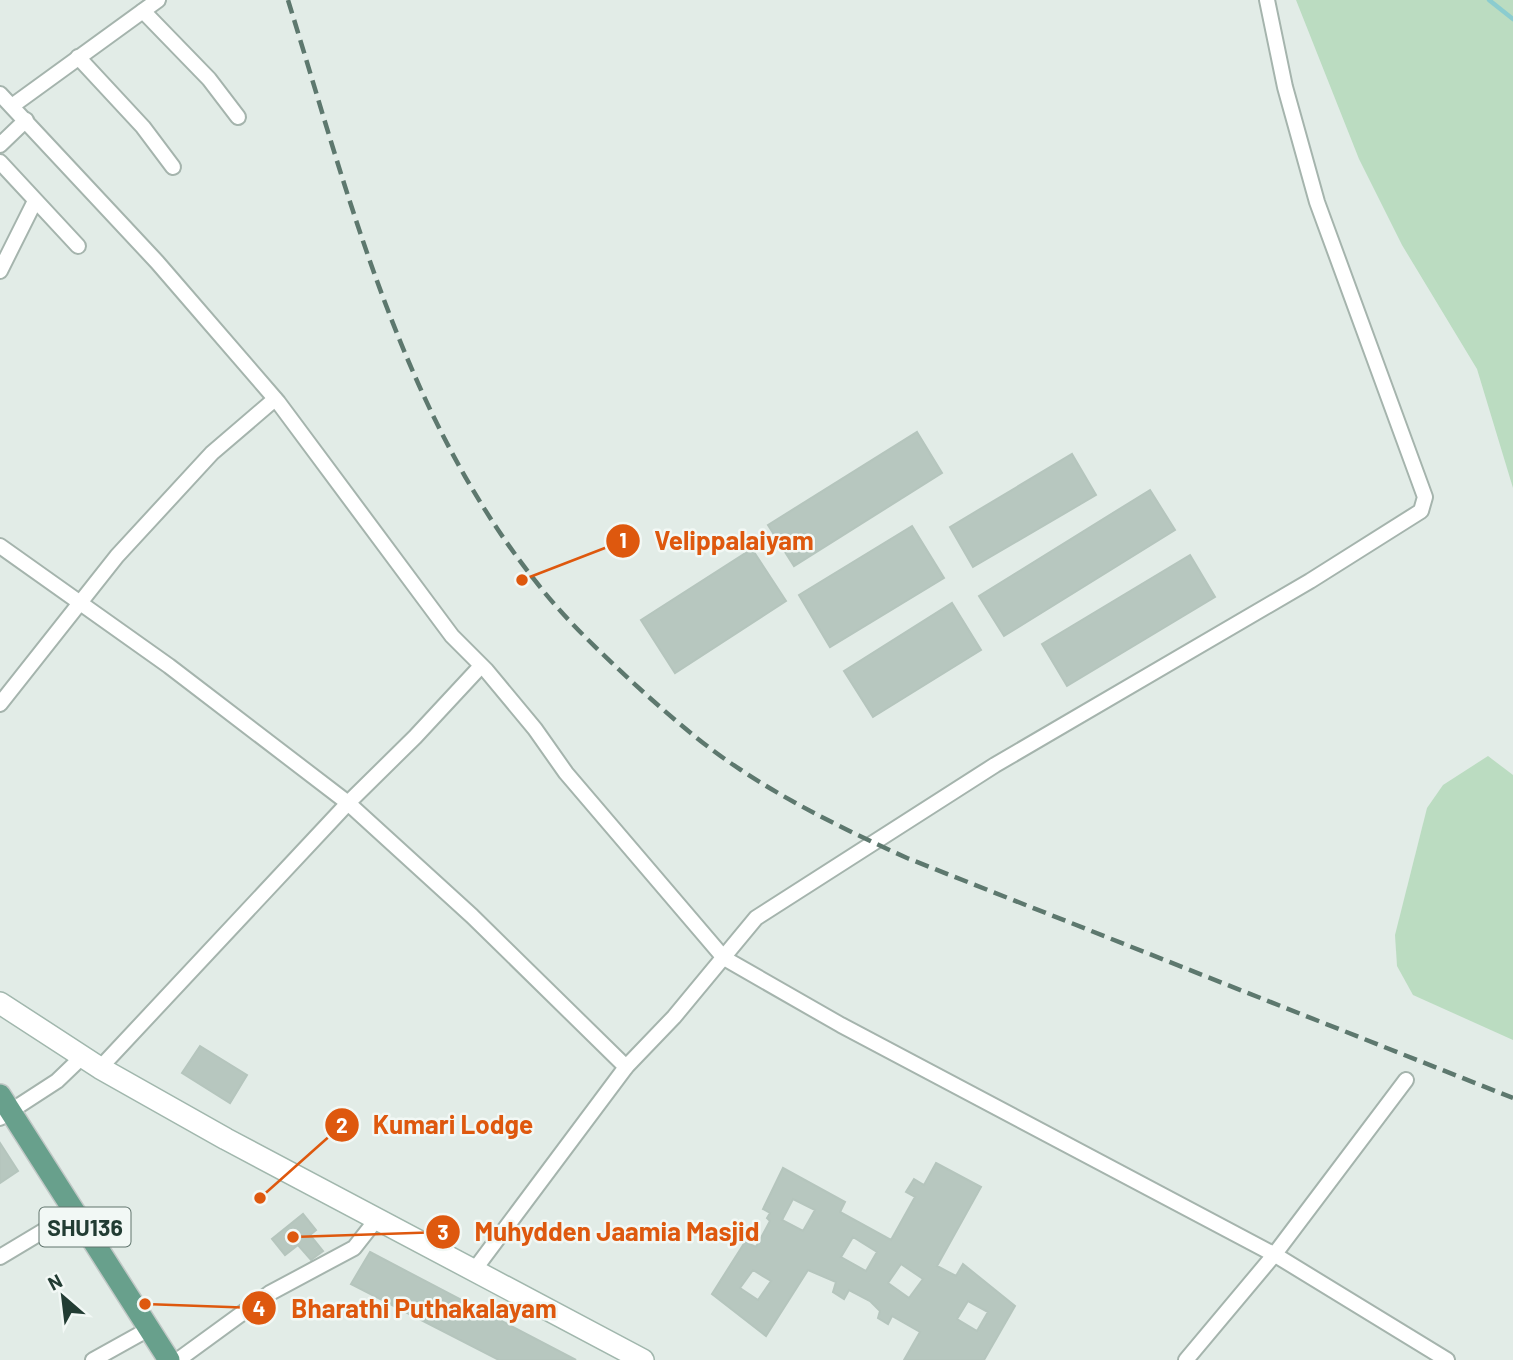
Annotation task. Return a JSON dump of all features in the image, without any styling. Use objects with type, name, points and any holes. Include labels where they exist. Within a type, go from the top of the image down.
[{"type":"main road","points":[[0,1003],[91,1063],[376,1220],[475,1269],[643,1360]]},
{"type":"main road","name":"SHU136","points":[[4,1108],[75,1212],[147,1330],[169,1360]]},
{"type":"street","points":[[475,1269],[626,1067],[724,958],[756,918],[904,821],[1418,514],[1425,497],[1363,329],[1300,145],[1267,0]]},
{"type":"street","points":[[12,106],[149,4],[238,117]]},
{"type":"street","points":[[78,57],[134,116],[173,167]]},
{"type":"street","points":[[0,94],[157,262],[275,399],[452,636],[535,729],[566,773],[724,958],[841,1025],[1274,1255],[1427,1355],[1447,1360]]},
{"type":"street","points":[[0,145],[26,120]]},
{"type":"street","points":[[0,162],[78,246]]},
{"type":"street","points":[[0,271],[35,201]]},
{"type":"street","points":[[0,704],[117,556],[196,470],[275,399]]},
{"type":"street","points":[[0,546],[287,753],[348,803],[498,942],[626,1067]]},
{"type":"street","points":[[4,1108],[91,1063],[415,737],[481,666]]},
{"type":"street","points":[[1186,1360],[1274,1255],[1406,1080]]},
{"type":"street","points":[[0,1257],[75,1212]]},
{"type":"street","points":[[178,1360],[271,1293],[354,1248],[376,1220]]},
{"type":"street","points":[[93,1360],[147,1330]]},
{"type":"green space","points":[[1296,0],[1513,0],[1513,488],[1477,369],[1402,245],[1359,159]]},
{"type":"green space","points":[[1488,756],[1513,775],[1513,1040],[1413,995],[1397,966],[1395,935],[1427,808],[1443,785]]},
{"type":"building","points":[[917,432],[942,473],[794,566],[768,525]]},
{"type":"building","points":[[1072,454],[1096,495],[973,567],[950,527]]},
{"type":"building","points":[[1150,490],[1175,530],[1004,636],[979,596]]},
{"type":"building","points":[[912,526],[944,578],[830,647],[799,595]]},
{"type":"building","points":[[752,549],[786,601],[675,673],[641,620]]},
{"type":"building","points":[[1190,555],[1215,597],[1067,686],[1042,644]]},
{"type":"building","points":[[952,603],[981,650],[873,717],[844,671]]},
{"type":"building","points":[[200,1046],[247,1075],[230,1103],[182,1073]]},
{"type":"building","points":[[0,1143],[18,1171],[0,1183]]},
{"type":"building","points":[[936,1163],[981,1187],[937,1266],[956,1276],[963,1264],[1015,1306],[984,1360],[904,1360],[920,1332],[892,1316],[888,1324],[878,1318],[880,1311],[870,1301],[849,1290],[844,1299],[833,1292],[836,1282],[808,1270],[766,1336],[712,1294],[745,1242],[756,1247],[770,1221],[767,1218],[770,1213],[763,1209],[783,1168],[845,1202],[840,1212],[891,1240],[915,1197],[906,1192],[914,1179],[924,1185]],"holes":[[[793,1199],[815,1210],[803,1231],[782,1220]],[[853,1237],[877,1252],[866,1271],[841,1257]],[[901,1264],[923,1279],[909,1298],[888,1283]],[[753,1270],[771,1281],[758,1300],[740,1288]],[[968,1301],[988,1312],[977,1331],[957,1319]]]},
{"type":"building","points":[[303,1214],[316,1230],[310,1235],[323,1251],[311,1260],[298,1245],[285,1255],[272,1239]]},
{"type":"building","points":[[370,1252],[576,1360],[499,1360],[351,1284]]},
{"type":"waterway","points":[[1489,0],[1513,19]]},
{"type":"railway","points":[[288,0],[334,152],[386,304],[416,378],[450,450],[490,518],[547,596],[629,679],[683,727],[761,783],[822,817],[907,858],[1513,1098]]},
{"type":"place","name":"Velippalaiyam","points":[[522,580]]},
{"type":"place","name":"Kumari Lodge","points":[[260,1198]]},
{"type":"place","name":"Muhydden Jaamia Masjid","points":[[293,1237]]},
{"type":"place","name":"Bharathi Puthakalayam","points":[[145,1304]]}]
